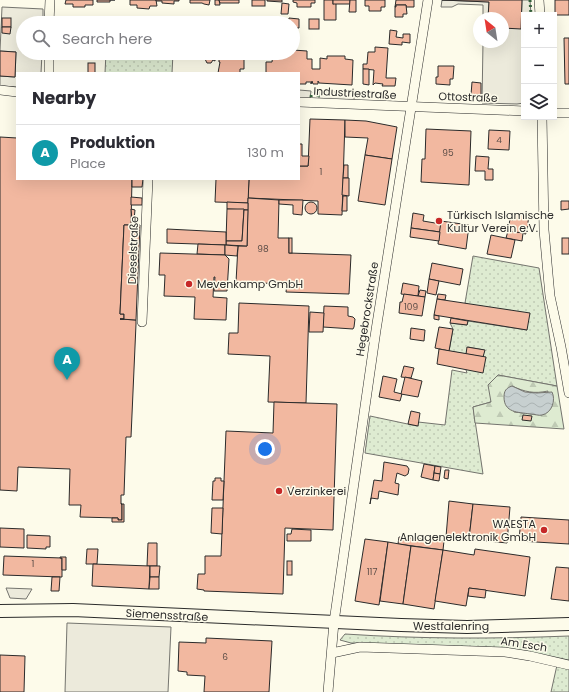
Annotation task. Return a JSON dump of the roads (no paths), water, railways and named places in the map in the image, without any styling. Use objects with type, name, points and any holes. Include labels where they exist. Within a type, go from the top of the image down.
[{"type":"street","points":[[49,16],[50,0]]},
{"type":"street","name":"Hegebrockstraße","points":[[328,692],[334,622],[376,330],[428,0]]},
{"type":"street","points":[[539,0],[540,12]]},
{"type":"street","points":[[49,60],[49,72]]},
{"type":"street","points":[[0,90],[16,92]]},
{"type":"street","name":"Industriestraße","points":[[300,102],[410,107]]},
{"type":"street","name":"Ottostraße","points":[[410,107],[521,111]]},
{"type":"street","points":[[557,113],[569,113]]},
{"type":"street","points":[[542,120],[544,230],[550,296],[565,346],[569,393]]},
{"type":"street","name":"Dieselstraße","points":[[142,322],[148,180]]},
{"type":"street","name":"Siemensstraße","points":[[0,611],[73,610],[334,622]]},
{"type":"street","name":"Westfalenring","points":[[334,622],[467,627],[569,624]]},
{"type":"street","name":"Am Esch","points":[[332,653],[360,647],[477,650],[530,656],[569,665]]},
{"type":"water","points":[[512,386],[525,392],[552,392],[554,399],[551,409],[542,415],[512,411],[506,406],[504,395],[505,391]]},
{"type":"place","name":"Türkisch Islamische Kultur Verein e.V.","points":[[439,221]]},
{"type":"place","name":"Mevenkamp GmbH","points":[[189,284]]},
{"type":"place","name":"Produktion","points":[[67,380]]},
{"type":"place","name":"Verzinkerei","points":[[279,491]]},
{"type":"place","name":"WAESTA Anlagenelektronik GmbH","points":[[544,530]]}]
